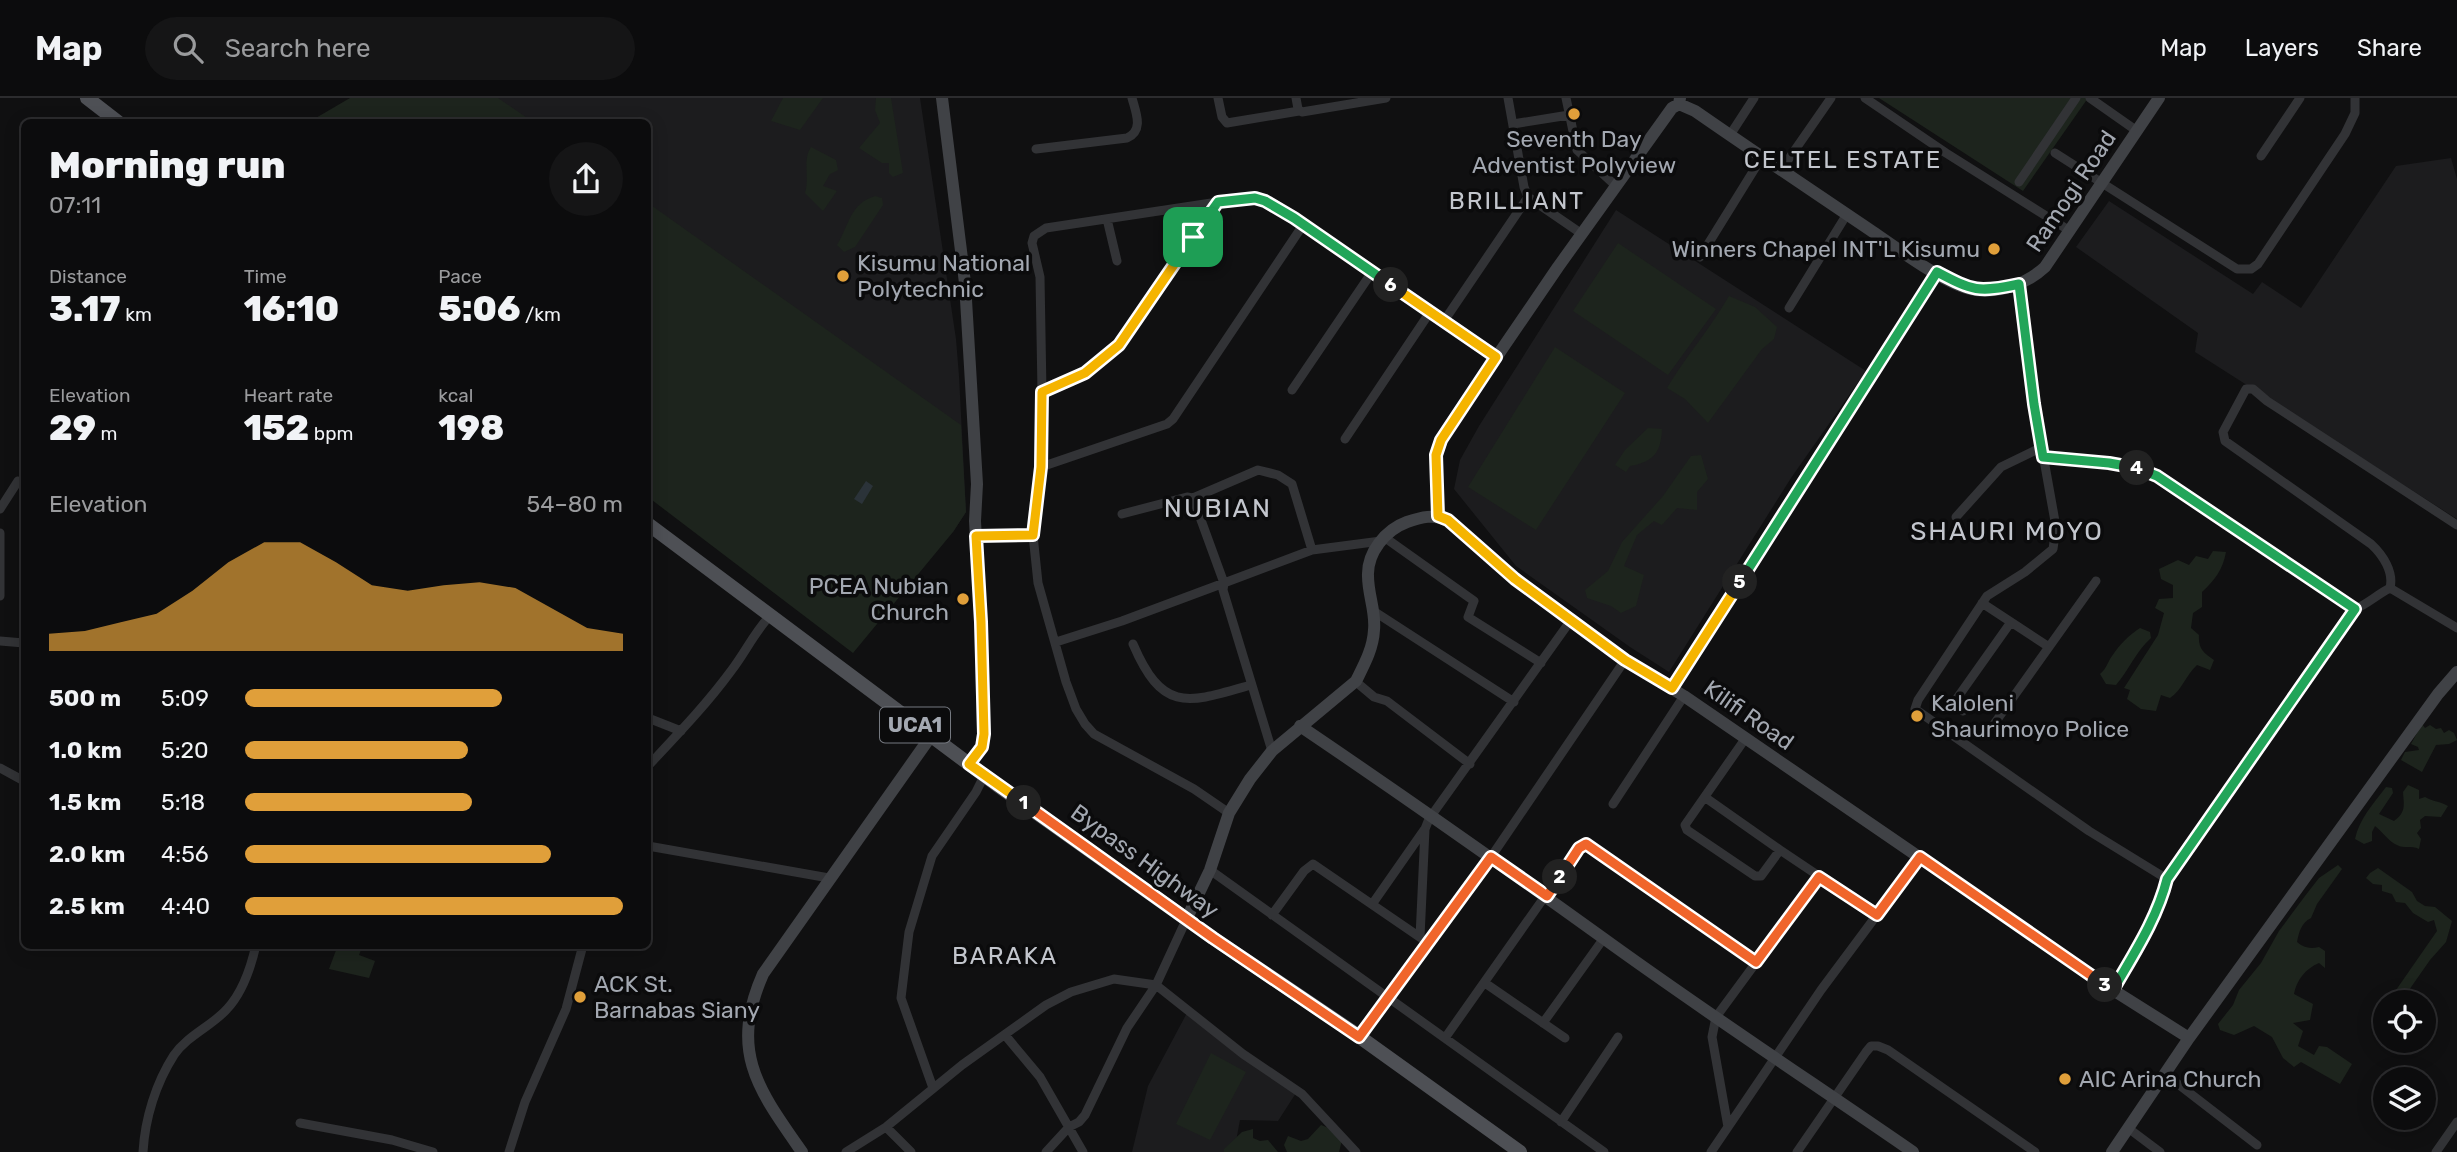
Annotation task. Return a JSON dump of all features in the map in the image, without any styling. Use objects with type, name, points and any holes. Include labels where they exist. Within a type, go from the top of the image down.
[{"type":"main road","points":[[87,98],[114,119]]},
{"type":"main road","name":"Bypass Highway","points":[[651,526],[984,776],[1520,1152]]},
{"type":"street","points":[[942,98],[965,283],[977,484],[976,536],[984,734],[982,747],[969,764]]},
{"type":"street","points":[[1037,149],[1127,138],[1135,134],[1138,128],[1132,98]]},
{"type":"street","points":[[1218,98],[1222,117],[1227,123],[1386,98]]},
{"type":"street","points":[[1296,98],[1299,111]]},
{"type":"street","points":[[1508,98],[1528,197],[1582,234]]},
{"type":"street","points":[[1566,98],[1577,150],[1616,186]]},
{"type":"street","points":[[1730,135],[1754,98]]},
{"type":"street","points":[[1781,170],[1831,98]]},
{"type":"street","points":[[1866,98],[1946,153],[2070,231]]},
{"type":"street","points":[[2019,182],[2076,98]]},
{"type":"street","points":[[2090,98],[2137,131]]},
{"type":"street","name":"Ramogi Road","points":[[1438,516],[1436,455],[1441,440],[1582,234],[1679,101],[1937,272],[1968,288],[1980,290],[2019,284],[2032,279],[2045,267],[2160,98]]},
{"type":"street","points":[[2261,156],[2300,98]]},
{"type":"street","points":[[2055,153],[2237,269],[2251,269],[2258,264],[2344,134],[2355,113],[2355,98]]},
{"type":"street","points":[[1513,124],[1569,115]]},
{"type":"street","points":[[1700,257],[1762,157]]},
{"type":"street","points":[[1444,321],[1528,197]]},
{"type":"street","points":[[1229,813],[1194,789],[1090,730],[1073,702],[1038,583],[1033,535],[1041,467],[1042,392],[1040,277],[1032,243],[1034,236],[1046,228],[1255,198],[1265,201],[1303,225],[1496,357]]},
{"type":"street","points":[[1042,392],[1085,373],[1119,345],[1218,202]]},
{"type":"street","points":[[1789,308],[1847,214]]},
{"type":"street","points":[[1107,219],[1117,261]]},
{"type":"street","points":[[1041,467],[1167,424],[1173,419],[1303,225]]},
{"type":"street","points":[[1292,390],[1372,272]]},
{"type":"street","points":[[1672,688],[1937,272]]},
{"type":"street","points":[[2019,284],[2043,457],[2056,527],[2053,550],[1987,596],[1918,700],[1915,709],[2089,831],[2167,879]]},
{"type":"street","points":[[1345,439],[1430,312]]},
{"type":"street","points":[[2390,588],[2391,578],[2384,560],[2371,544],[2223,439],[2223,432],[2246,388],[2253,389],[2267,401],[2457,525]]},
{"type":"street","points":[[1956,517],[2001,467],[2042,447]]},
{"type":"street","points":[[2043,457],[2137,467],[2157,476],[2355,609]]},
{"type":"street","points":[[1122,514],[1187,497],[1194,498],[1258,470],[1278,475],[1292,484],[1312,550]]},
{"type":"street","points":[[0,509],[18,481]]},
{"type":"street","points":[[1194,498],[1224,583],[1223,590],[1272,751]]},
{"type":"street","points":[[1046,1152],[1069,1127],[1085,1115],[1126,1028],[1156,985],[1209,870],[1229,813],[1250,779],[1272,751],[1355,681],[1371,651],[1375,612],[1368,577],[1370,562],[1382,539],[1397,526],[1422,517],[1438,516]]},
{"type":"street","name":"Kilifi Road","points":[[1438,516],[1448,520],[1515,579],[1625,660],[1684,696],[2113,990],[2189,1038]]},
{"type":"street","points":[[0,533],[0,596]]},
{"type":"street","points":[[976,536],[1033,535]]},
{"type":"street","points":[[1056,642],[1122,621],[1312,550],[1382,539],[1475,601],[1468,617],[1541,663]]},
{"type":"street","points":[[1994,724],[2096,581]]},
{"type":"street","points":[[2113,990],[2164,895],[2167,879],[2355,609],[2390,588]]},
{"type":"street","points":[[2390,588],[2457,628]]},
{"type":"street","points":[[1982,603],[2049,647]]},
{"type":"street","points":[[1375,612],[1514,702]]},
{"type":"street","points":[[651,763],[693,719],[769,617]]},
{"type":"street","points":[[1373,904],[1425,829],[1431,815],[1571,620]]},
{"type":"street","points":[[1964,711],[1955,701],[2011,622]]},
{"type":"street","points":[[0,640],[21,643]]},
{"type":"street","points":[[1133,644],[1147,675],[1176,697],[1202,699],[1251,685]]},
{"type":"street","points":[[1359,1037],[1389,997],[1424,940],[1491,857],[1625,660]]},
{"type":"street","points":[[2112,1152],[2189,1038],[2457,671]]},
{"type":"street","points":[[1355,681],[1374,697],[1387,701],[1470,764]]},
{"type":"street","points":[[1613,804],[1684,696]]},
{"type":"street","points":[[651,719],[681,731]]},
{"type":"street","points":[[1300,726],[1547,896],[1774,1058],[1913,1152]]},
{"type":"street","points":[[802,1152],[758,1085],[748,1049],[751,1000],[762,974],[931,736]]},
{"type":"street","points":[[1745,738],[1706,798],[1686,822],[1687,830],[1755,876],[1763,874],[1780,850]]},
{"type":"street","points":[[0,768],[21,779]]},
{"type":"street","points":[[933,1088],[901,998],[909,932],[932,856],[984,776]]},
{"type":"street","points":[[1706,798],[1877,915]]},
{"type":"street","points":[[1424,940],[1425,829]]},
{"type":"street","points":[[1445,1038],[1579,848],[1586,844],[1756,962]]},
{"type":"street","points":[[651,847],[829,878]]},
{"type":"street","points":[[1711,1152],[1774,1058],[1920,857]]},
{"type":"street","points":[[1272,915],[1304,871],[1313,864],[1424,940]]},
{"type":"street","points":[[1209,870],[1604,1152]]},
{"type":"street","points":[[1728,1127],[1712,1037],[1716,1017],[1819,877]]},
{"type":"street","points":[[1543,1023],[1604,938]]},
{"type":"street","points":[[143,1152],[144,1136],[154,1096],[174,1055],[190,1038],[226,1010],[239,993],[255,949]]},
{"type":"street","points":[[509,1152],[526,1102],[566,1009],[582,949]]},
{"type":"street","points":[[846,1152],[886,1127],[933,1088],[1046,1005],[1094,983],[1114,979],[1156,985],[1243,1054],[1302,1094],[1356,1152]]},
{"type":"street","points":[[1485,983],[1565,1038]]},
{"type":"street","points":[[1005,1035],[1040,1077],[1083,1152]]},
{"type":"street","points":[[1561,1122],[1618,1037]]},
{"type":"street","points":[[1797,1152],[1871,1046],[1888,1049],[2035,1152]]},
{"type":"street","points":[[2165,1074],[2257,1145]]},
{"type":"street","points":[[2436,1152],[2457,1122]]},
{"type":"street","points":[[300,1123],[392,1140],[433,1152]]},
{"type":"street","points":[[886,1127],[911,1152]]},
{"type":"street","points":[[2128,1128],[2160,1152]]},
{"type":"shaded area","points":[[350,98],[498,98],[529,119],[314,119]]},
{"type":"shaded area","points":[[453,98],[920,98],[956,339],[959,376],[966,512],[953,532],[651,470],[651,119],[439,119]]},
{"type":"shaded area","points":[[783,98],[823,98],[800,130],[771,121]]},
{"type":"shaded area","points":[[876,98],[891,98],[903,173],[893,177],[889,173],[889,163],[882,163],[859,148],[880,123],[875,110]]},
{"type":"shaded area","points":[[1879,98],[2088,98],[2023,191]]},
{"type":"shaded area","points":[[811,147],[836,160],[838,170],[830,174],[823,186],[837,191],[823,211],[805,193],[807,158]]},
{"type":"shaded area","points":[[2451,158],[2457,179],[2457,519],[2195,352],[2198,333],[2076,247],[2109,201],[2253,294],[2262,282],[2301,308],[2396,166]]},
{"type":"shaded area","points":[[875,196],[882,198],[883,205],[855,247],[844,252],[837,245],[855,209]]},
{"type":"shaded area","points":[[651,205],[961,425],[966,512],[953,532],[853,653],[651,499]]},
{"type":"shaded area","points":[[1616,210],[1866,371],[1791,478],[1669,672],[1516,566],[1454,489],[1460,460],[1479,426]]},
{"type":"shaded area","points":[[1618,243],[1716,309],[1668,375],[1573,311]]},
{"type":"shaded area","points":[[1729,296],[1755,307],[1777,327],[1774,339],[1762,349],[1708,423],[1685,399],[1667,388]]},
{"type":"shaded area","points":[[1555,347],[1625,393],[1536,530],[1468,487]]},
{"type":"shaded area","points":[[1648,428],[1662,429],[1655,455],[1645,462],[1630,466],[1626,472],[1615,465],[1625,450]]},
{"type":"shaded area","points":[[1701,455],[1708,479],[1697,492],[1697,510],[1677,508],[1662,525],[1654,521],[1637,535],[1624,566],[1644,575],[1636,606],[1621,613],[1611,606],[1587,598],[1585,590],[1608,571],[1622,542],[1663,496],[1691,456]]},
{"type":"shaded area","points":[[866,481],[873,486],[862,504],[854,499]]},
{"type":"shaded area","points":[[2213,551],[2226,552],[2225,558],[2218,574],[2202,592],[2202,607],[2193,613],[2191,628],[2199,635],[2202,650],[2214,660],[2210,670],[2197,665],[2174,695],[2170,698],[2161,695],[2156,711],[2141,709],[2127,699],[2130,690],[2124,688],[2158,635],[2164,613],[2155,608],[2159,599],[2173,598],[2173,585],[2161,579],[2159,569],[2178,560],[2189,565],[2196,556],[2208,559]]},
{"type":"shaded area","points":[[2140,628],[2150,632],[2151,638],[2116,685],[2106,684],[2100,674],[2121,644]]},
{"type":"shaded area","points":[[2422,724],[2425,728],[2430,725],[2436,729],[2441,728],[2444,733],[2449,730],[2457,740],[2436,745],[2422,772],[2401,760],[2405,752],[2419,750],[2411,744]]},
{"type":"shaded area","points":[[2408,785],[2419,790],[2419,799],[2425,797],[2448,806],[2441,817],[2425,816],[2420,820],[2421,828],[2417,833],[2421,839],[2419,849],[2394,844],[2375,826],[2372,841],[2364,844],[2355,839],[2363,818],[2386,787],[2392,788],[2393,793],[2379,814],[2394,821],[2401,815],[2403,792]]},
{"type":"shaded area","points":[[2338,865],[2342,869],[2317,904],[2311,918],[2303,925],[2297,942],[2302,946],[2319,947],[2325,951],[2325,968],[2319,963],[2299,980],[2294,994],[2313,1004],[2310,1020],[2293,1023],[2303,1031],[2298,1046],[2314,1055],[2319,1046],[2327,1047],[2352,1064],[2340,1084],[2301,1062],[2294,1067],[2283,1058],[2272,1037],[2254,1026],[2234,1035],[2220,1030],[2218,1024],[2305,896],[2319,878]]},
{"type":"shaded area","points":[[2378,868],[2412,892],[2417,901],[2425,906],[2435,907],[2452,921],[2446,942],[2409,990],[2396,990],[2437,931],[2434,920],[2428,922],[2413,913],[2405,903],[2396,902],[2392,894],[2382,891],[2382,885],[2373,884],[2366,878]]},
{"type":"shaded area","points":[[336,949],[361,949],[359,955],[375,961],[369,978],[329,969]]},
{"type":"shaded area","points":[[1188,1011],[1296,1093],[1278,1121],[1240,1120],[1234,1152],[1132,1152],[1148,1086]]},
{"type":"shaded area","points":[[1211,1053],[1246,1072],[1210,1140],[1176,1124]]},
{"type":"shaded area","points":[[1321,1125],[1334,1130],[1342,1140],[1339,1152],[1287,1152],[1284,1145],[1288,1136],[1301,1141],[1308,1139]]},
{"type":"shaded area","points":[[1253,1129],[1253,1138],[1268,1140],[1278,1152],[1224,1152],[1242,1132]]},
{"type":"place","name":"Seventh Day Adventist Polyview","points":[[1574,114]]},
{"type":"place","name":"Winners Chapel INT'L Kisumu","points":[[1994,249]]},
{"type":"place","name":"Kisumu National Polytechnic","points":[[843,276]]},
{"type":"place","name":"PCEA Nubian Church","points":[[963,599]]},
{"type":"place","name":"Kaloleni Shaurimoyo Police","points":[[1917,716]]},
{"type":"place","name":"ACK St. Barnabas Siany","points":[[580,997]]},
{"type":"place","name":"AIC Arina Church","points":[[2065,1079]]},
{"type":"district","name":"CELTEL ESTATE","points":[[1843,160]]},
{"type":"district","name":"BRILLIANT","points":[[1517,201]]},
{"type":"district","name":"NUBIAN","points":[[1218,508]]},
{"type":"district","name":"SHAURI MOYO","points":[[2007,531]]},
{"type":"district","name":"BARAKA","points":[[1005,956]]},
{"type":"route","points":[[1255,198],[1265,201],[1294,218],[1496,357],[1441,440],[1436,455],[1438,516],[1465,533],[1515,579],[1625,660],[1672,688],[1937,272],[1968,288],[1980,290],[2019,284],[2043,457],[2137,467],[2157,476],[2355,609],[2167,879],[2164,895],[2113,990],[1920,857],[1877,915],[1819,877],[1756,962],[1586,844],[1579,848],[1547,896],[1491,857],[1359,1037],[1213,938],[969,764],[982,747],[984,734],[976,536],[1033,535],[1041,467],[1042,392],[1085,373],[1119,345],[1193,237],[1218,202],[1255,198]]}]
